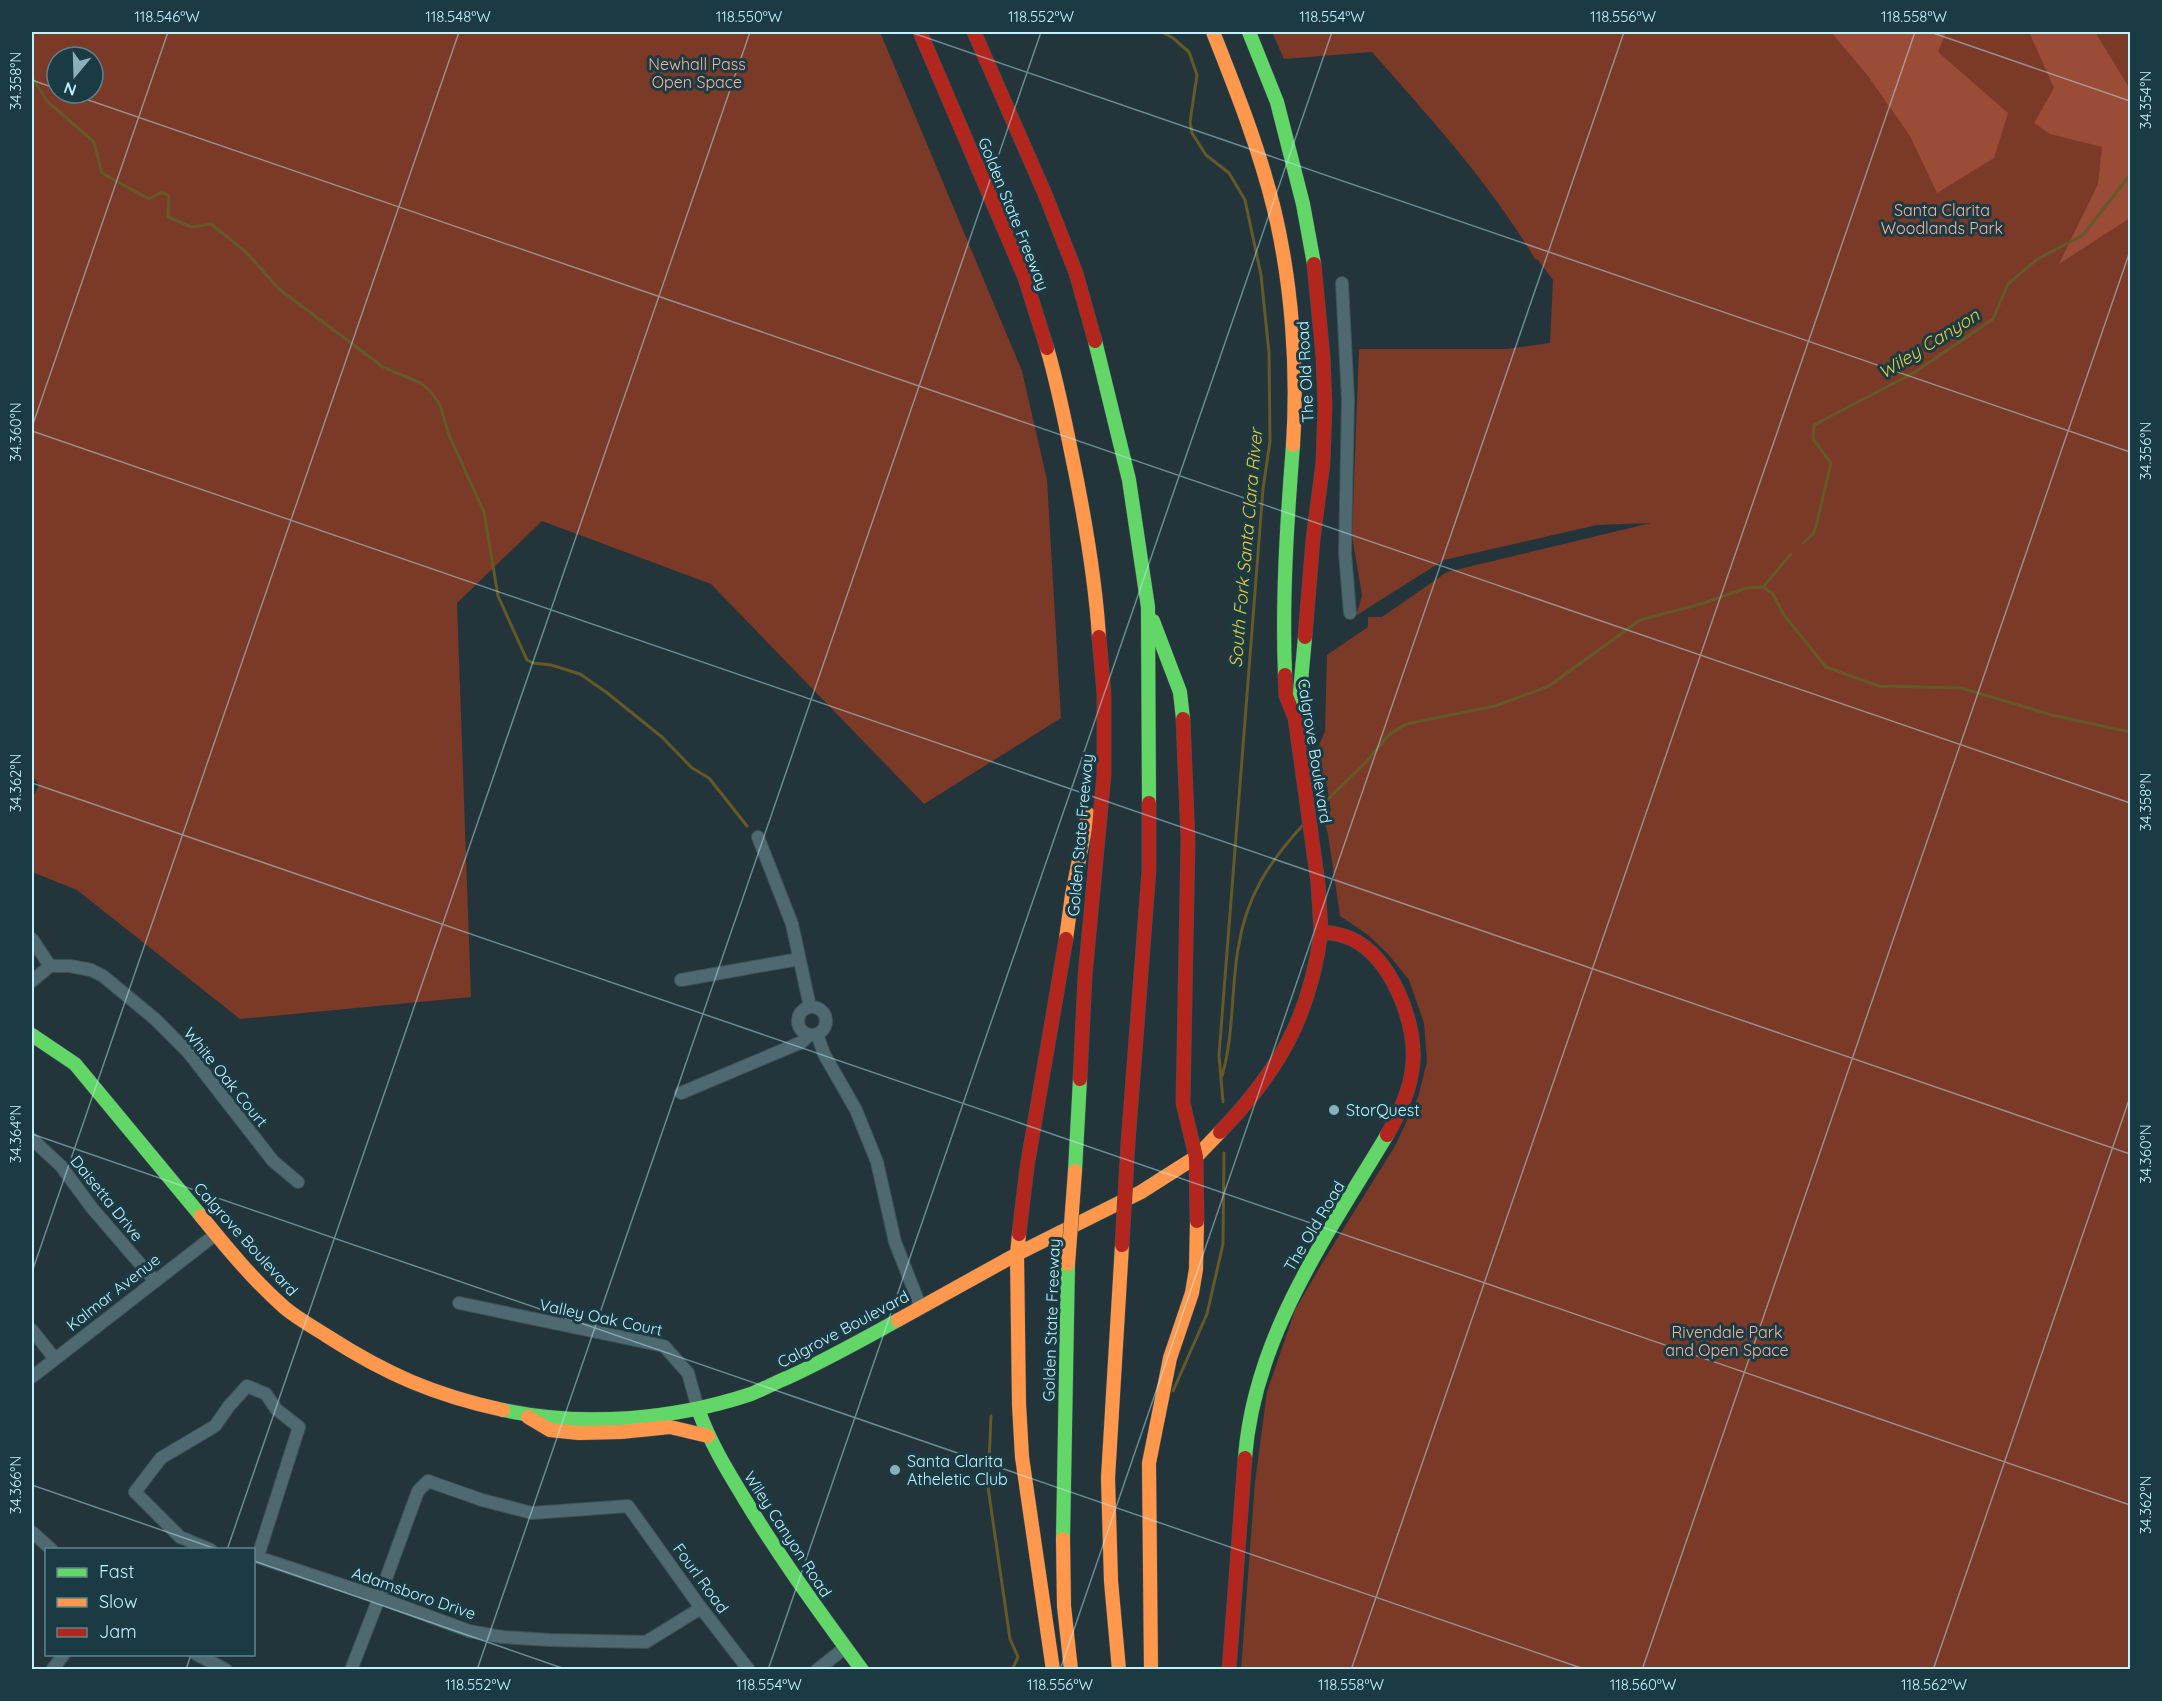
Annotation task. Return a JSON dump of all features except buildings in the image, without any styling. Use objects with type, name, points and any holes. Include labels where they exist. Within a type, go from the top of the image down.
[{"type":"main road","name":"Golden State Freeway","points":[[920,32],[1025,278],[1055,376],[1082,505],[1095,595],[1104,694],[1104,774],[1085,976],[1068,1264],[1063,1498],[1064,1606],[1071,1670]]},
{"type":"main road","points":[[974,32],[1045,194],[1076,273],[1105,376],[1130,480],[1148,607],[1149,870],[1128,1143],[1108,1478],[1111,1581],[1119,1670]]},
{"type":"main road","name":"The Old Road","points":[[1213,32],[1245,113],[1274,209],[1283,255],[1293,338],[1296,401],[1285,554],[1283,623]]},
{"type":"main road","name":"The Old Road","points":[[1250,32],[1277,102],[1303,204],[1313,251],[1323,357],[1325,406],[1323,463],[1313,539],[1300,692],[1295,718]]},
{"type":"main road","points":[[1148,607],[1180,692],[1184,725],[1188,840],[1183,1103],[1196,1157],[1196,1269],[1192,1293],[1170,1358],[1149,1463],[1151,1670]]},
{"type":"main road","name":"Calgrove Boulevard","points":[[32,1035],[75,1064],[216,1234],[286,1309],[366,1361],[414,1384],[462,1401],[522,1414],[573,1419],[655,1416],[698,1409],[753,1392],[834,1356],[1017,1254],[1141,1192],[1196,1157],[1249,1102],[1283,1053],[1309,993],[1321,932],[1313,848],[1295,718],[1287,696],[1283,623]]},
{"type":"main road","points":[[1053,1670],[1022,1457],[1017,1254],[1027,1167],[1062,972],[1072,895],[1104,740]]},
{"type":"main road","name":"The Old Road","points":[[1229,1670],[1247,1433],[1258,1382],[1284,1313],[1297,1286],[1401,1109],[1409,1087],[1412,1065],[1414,1046],[1410,1025],[1405,1005],[1393,982],[1373,956],[1359,944],[1340,934],[1321,932]]},
{"type":"main road","name":"Wiley Canyon Road","points":[[698,1409],[708,1436],[775,1549],[862,1670]]},
{"type":"main road","points":[[522,1414],[550,1430],[590,1433],[670,1427],[708,1436]]},
{"type":"street","points":[[1342,283],[1348,400],[1345,553],[1350,613]]},
{"type":"street","points":[[758,837],[789,915],[810,1006]]},
{"type":"street","points":[[32,939],[50,966],[32,981]]},
{"type":"street","points":[[681,980],[799,959]]},
{"type":"street","name":"White Oak Court","points":[[50,966],[70,966],[91,970],[103,976],[155,1019],[188,1052],[273,1161],[298,1182]]},
{"type":"street","points":[[681,1093],[802,1042],[813,1035],[824,1029],[827,1018],[821,1009],[810,1006],[805,1009],[798,1018],[800,1029],[813,1035],[856,1110],[877,1162],[895,1242],[921,1308]]},
{"type":"street","name":"Daisetta Drive","points":[[32,1139],[61,1166],[92,1208],[154,1280]]},
{"type":"street","name":"Kalmar Avenue","points":[[32,1377],[216,1234]]},
{"type":"street","name":"Valley Oak Court","points":[[459,1303],[664,1346],[688,1373],[698,1409]]},
{"type":"street","points":[[32,1330],[55,1359]]},
{"type":"street","points":[[206,1548],[180,1537],[135,1492],[161,1458],[215,1426],[247,1386],[266,1394],[276,1409],[299,1427],[256,1556]]},
{"type":"street","name":"Fourl Road","points":[[380,1598],[418,1491],[428,1481],[482,1500],[532,1513],[628,1506],[701,1608],[749,1670]]},
{"type":"street","points":[[32,1532],[50,1548]]},
{"type":"street","name":"Adamsboro Drive","points":[[256,1556],[469,1631],[502,1637],[646,1642],[701,1608]]},
{"type":"street","points":[[351,1670],[380,1598]]},
{"type":"street","points":[[817,1670],[846,1647]]},
{"type":"street","points":[[52,1670],[62,1656]]},
{"type":"street","points":[[200,1656],[226,1670]]},
{"type":"green space","name":"Newhall Pass Open Space","points":[[32,32],[880,32],[1022,371],[1047,480],[1061,718],[924,804],[711,584],[542,521],[457,603],[471,997],[240,1019],[77,890],[32,872],[32,799],[39,785],[32,776]]},
{"type":"green space","name":"Rivendale Park and Open Space","points":[[1272,32],[2130,32],[2130,1669],[1241,1670],[1255,1482],[1267,1392],[1295,1310],[1395,1146],[1418,1097],[1427,1062],[1424,1023],[1409,980],[1389,955],[1368,935],[1340,916],[1328,834],[1322,814],[1331,811],[1326,780],[1323,783],[1314,767],[1325,731],[1327,655],[1368,627],[1368,617],[1382,617],[1447,572],[1651,523],[1597,525],[1444,560],[1349,620],[1358,610],[1362,595],[1352,536],[1359,349],[1507,349],[1550,343],[1553,280],[1535,259],[1479,178],[1372,52],[1284,59]]},
{"type":"shaded area","points":[[1831,32],[1946,32],[1938,52],[2008,113],[1994,158],[1937,193],[1910,136],[1868,76]]},
{"type":"shaded area","points":[[2029,32],[2095,32],[2130,89],[2130,218],[2059,264],[2098,184],[2102,147],[2050,134],[2034,123],[2054,88]]},
{"type":"waterway","name":"South Fork Santa Clara River","points":[[1162,32],[1189,52],[1197,75],[1190,122],[1192,133],[1206,155],[1229,173],[1245,200],[1261,275],[1269,353],[1270,441],[1263,489],[1219,1055],[1223,1102]]},
{"type":"waterway","points":[[32,77],[47,101],[94,142],[102,173],[149,199],[162,192],[169,196],[168,217],[192,227],[211,224],[246,252],[279,289],[383,367],[421,383],[431,392],[440,405],[449,435],[484,512],[498,596],[527,660],[580,674],[606,692],[662,737],[692,768],[709,778],[747,826]]},
{"type":"waterway","name":"Wiley Canyon","points":[[1803,543],[1813,534],[1816,526],[1831,463],[1813,439],[1814,425],[1915,372],[1993,319],[2008,284],[2036,260],[2083,235],[2130,175]]},
{"type":"waterway","name":"Wiley Canyon","points":[[1763,587],[1791,554]]},
{"type":"waterway","points":[[1315,812],[1366,762],[1385,739],[1406,724],[1495,706],[1549,686],[1640,620],[1704,603],[1746,588],[1763,587],[1773,594],[1784,615],[1826,667],[1879,686],[1961,688],[2052,715],[2130,732]]},
{"type":"waterway","points":[[1222,1076],[1229,1045],[1238,949],[1247,913],[1269,867],[1303,825]]},
{"type":"waterway","name":"South Fork Santa Clara River","points":[[1173,1391],[1207,1314],[1223,1244],[1224,1153]]},
{"type":"waterway","points":[[991,1416],[988,1487],[1010,1639],[1018,1657],[1012,1670]]},
{"type":"traffic: fast","points":[[1249,32],[1277,102],[1303,204],[1314,264]]},
{"type":"traffic: fast","points":[[1095,341],[1129,480],[1148,607],[1149,803]]},
{"type":"traffic: fast","points":[[1285,675],[1284,617],[1293,445]]},
{"type":"traffic: fast","points":[[1153,621],[1180,692],[1183,719]]},
{"type":"traffic: fast","points":[[1295,718],[1305,637]]},
{"type":"traffic: fast","points":[[32,1035],[75,1064],[201,1216]]},
{"type":"traffic: fast","points":[[1075,1171],[1080,1079]]},
{"type":"traffic: fast","points":[[1245,1458],[1251,1414],[1262,1371],[1296,1289],[1340,1211],[1387,1135]]},
{"type":"traffic: fast","points":[[1063,1539],[1068,1264]]},
{"type":"traffic: fast","points":[[503,1410],[534,1415],[596,1419],[660,1415],[691,1410],[756,1392],[817,1364],[898,1320]]},
{"type":"traffic: fast","points":[[698,1409],[720,1457],[760,1525],[862,1670]]},
{"type":"traffic: slow","points":[[1213,32],[1254,141],[1268,186],[1280,238],[1289,297],[1294,357],[1293,445]]},
{"type":"traffic: slow","points":[[1047,348],[1063,412],[1085,521],[1099,637]]},
{"type":"traffic: slow","points":[[1066,939],[1088,814]]},
{"type":"traffic: slow","points":[[898,1320],[1017,1254],[1141,1192],[1196,1157],[1220,1132]]},
{"type":"traffic: slow","points":[[1068,1264],[1075,1171]]},
{"type":"traffic: slow","points":[[201,1216],[262,1287],[305,1322],[370,1361],[411,1382],[503,1410]]},
{"type":"traffic: slow","points":[[1151,1670],[1149,1463],[1170,1358],[1192,1293],[1196,1269],[1197,1221]]},
{"type":"traffic: slow","points":[[1019,1234],[1017,1254],[1019,1404],[1022,1457],[1053,1670]]},
{"type":"traffic: slow","points":[[1119,1670],[1111,1581],[1108,1478],[1122,1245]]},
{"type":"traffic: slow","points":[[528,1417],[550,1430],[579,1433],[621,1432],[670,1427],[708,1436]]},
{"type":"traffic: slow","points":[[1063,1539],[1064,1606],[1071,1670]]},
{"type":"traffic: jam","points":[[920,32],[1025,278],[1047,348]]},
{"type":"traffic: jam","points":[[974,32],[1045,194],[1076,273],[1095,341]]},
{"type":"traffic: jam","points":[[1305,637],[1313,539],[1323,463],[1325,406],[1314,264]]},
{"type":"traffic: jam","points":[[1080,1079],[1085,976],[1104,774],[1104,694],[1099,637]]},
{"type":"traffic: jam","points":[[1285,675],[1286,696],[1295,718],[1318,883],[1321,932],[1352,939],[1378,960],[1398,992],[1410,1028],[1413,1046],[1410,1082],[1387,1135]]},
{"type":"traffic: jam","points":[[1183,719],[1188,840],[1183,1103],[1196,1157],[1197,1221]]},
{"type":"traffic: jam","points":[[1128,1143],[1149,870],[1149,803]]},
{"type":"traffic: jam","points":[[1220,1132],[1259,1087],[1275,1065],[1288,1041],[1309,991],[1321,932]]},
{"type":"traffic: jam","points":[[1019,1234],[1027,1167],[1066,939]]},
{"type":"traffic: jam","points":[[1122,1245],[1128,1143]]},
{"type":"traffic: jam","points":[[1229,1670],[1245,1458]]},
{"type":"place","name":"StorQuest","points":[[1334,1110]]},
{"type":"place","name":"Santa Clarita Atheletic Club","points":[[895,1470]]},
{"type":"park label","name":"Santa Clarita Woodlands Park","points":[[1942,219]]}]
